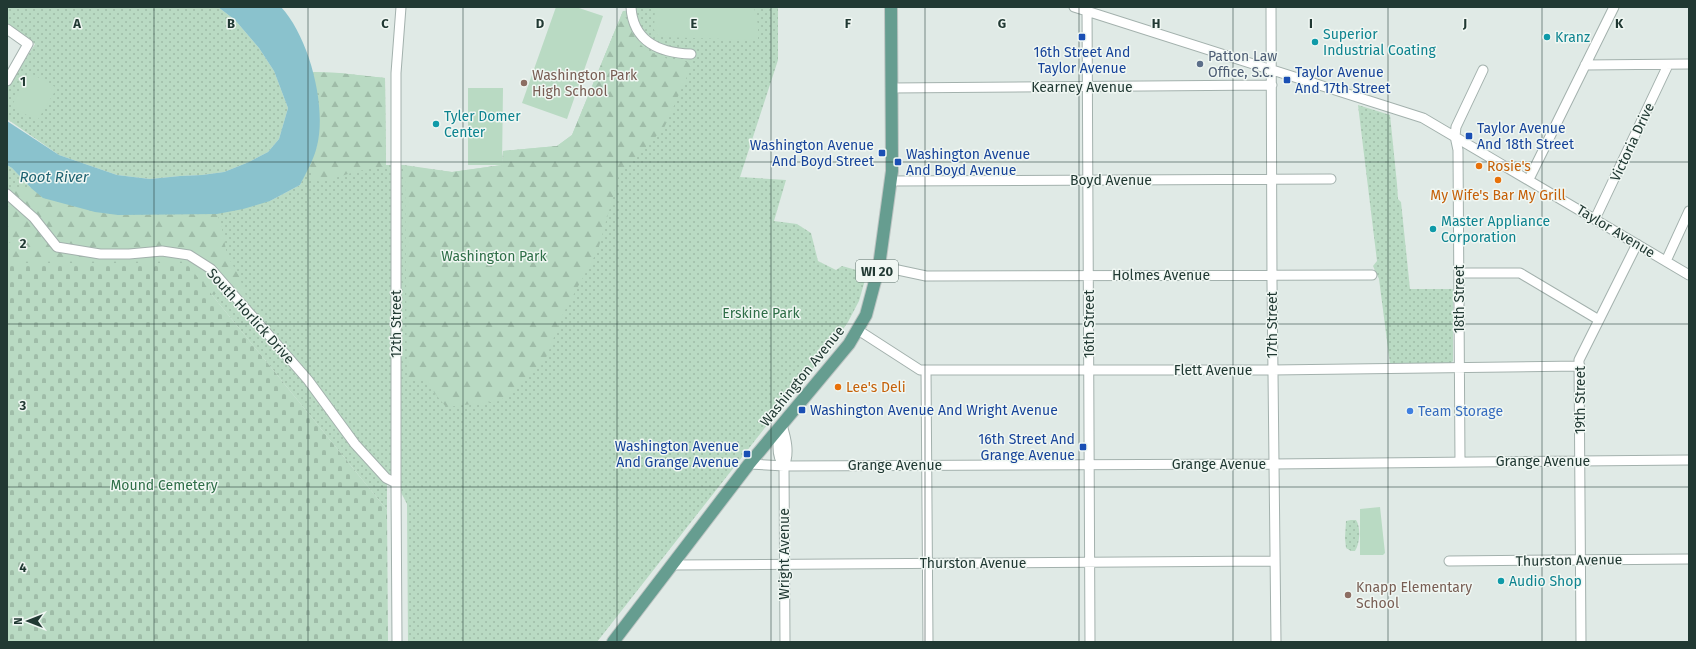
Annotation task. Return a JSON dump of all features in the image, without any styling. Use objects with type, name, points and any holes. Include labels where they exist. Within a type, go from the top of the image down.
[{"type":"main road","name":"Washington Avenue","points":[[613,642],[749,464],[849,344],[858,330],[870,304],[879,266],[892,170],[891,7]]},
{"type":"street","name":"12th Street","points":[[397,642],[396,73],[401,7]]},
{"type":"street","points":[[631,7],[636,29],[653,45],[665,52],[691,54]]},
{"type":"street","name":"Taylor Avenue","points":[[1074,7],[1087,9],[1422,118],[1529,179],[1689,275]]},
{"type":"street","name":"17th Street","points":[[1272,7],[1272,370],[1276,642]]},
{"type":"street","points":[[1529,179],[1614,7]]},
{"type":"street","name":"16th Street","points":[[1087,9],[1090,642]]},
{"type":"street","points":[[7,29],[28,44],[7,80]]},
{"type":"street","points":[[1585,65],[1689,64]]},
{"type":"street","name":"Victoria Drive","points":[[1595,219],[1668,65]]},
{"type":"street","name":"18th Street","points":[[1460,462],[1458,150],[1455,136],[1456,127],[1483,70]]},
{"type":"street","name":"Kearney Avenue","points":[[892,88],[1272,85]]},
{"type":"street","name":"Boyd Avenue","points":[[890,181],[1331,179]]},
{"type":"street","name":"South Horlick Drive","points":[[7,194],[34,218],[57,247],[100,254],[130,254],[162,251],[189,255],[211,269],[308,380],[355,444],[386,478],[396,483]]},
{"type":"street","points":[[1666,261],[1689,211]]},
{"type":"street","name":"19th Street","points":[[1581,642],[1579,360],[1636,244]]},
{"type":"street","name":"Holmes Avenue","points":[[879,266],[926,276],[1372,275]]},
{"type":"street","points":[[1458,273],[1520,273],[1599,320]]},
{"type":"street","name":"Flett Avenue","points":[[858,330],[920,370],[1459,369],[1580,366]]},
{"type":"street","points":[[926,370],[928,642]]},
{"type":"street","name":"Wright Avenue","points":[[782,425],[778,440],[779,460],[784,466],[785,642]]},
{"type":"street","name":"Grange Avenue","points":[[749,464],[784,466],[1273,464],[1689,460]]},
{"type":"street","name":"Thurston Avenue","points":[[1449,561],[1689,559]]},
{"type":"street","name":"Thurston Avenue","points":[[672,565],[1275,561]]},
{"type":"green space","points":[[7,7],[218,7],[235,20],[259,48],[274,71],[288,108],[279,139],[268,152],[249,162],[224,172],[150,179],[117,175],[59,155],[7,119],[7,88],[35,44],[7,23]]},
{"type":"green space","points":[[556,7],[576,7],[603,16],[567,119],[522,103]]},
{"type":"green space","name":"Erskine Park","points":[[636,7],[778,7],[778,60],[740,177],[786,180],[774,221],[797,224],[811,233],[818,261],[836,270],[842,266],[867,273],[859,301],[848,322],[833,344],[782,406],[597,642],[408,642],[407,504],[396,483],[387,475],[387,510],[186,263],[7,263],[7,165],[12,168],[31,188],[270,201],[300,185],[317,146],[313,72],[385,78],[386,165],[404,165],[452,172],[502,165],[503,151],[557,146],[572,135],[623,11],[635,10]]},
{"type":"green space","points":[[655,7],[754,7],[758,25],[758,40],[659,37],[654,30]]},
{"type":"green space","name":"Washington Park","points":[[623,11],[634,35],[640,44],[648,51],[660,57],[693,63],[664,128],[619,175],[598,250],[563,314],[544,363],[500,401],[446,407],[424,380],[407,380],[405,166],[452,172],[502,165],[503,151],[557,146],[572,135]]},
{"type":"green space","points":[[313,72],[385,78],[386,166],[358,171],[321,182],[311,179],[311,163],[317,146],[320,98]]},
{"type":"green space","points":[[29,74],[32,74],[57,88],[37,121],[12,105]]},
{"type":"green space","points":[[468,88],[503,88],[502,165],[468,165]]},
{"type":"green space","points":[[1358,105],[1390,115],[1398,199],[1401,202],[1410,289],[1453,289],[1453,361],[1451,363],[1390,364],[1379,279],[1373,266],[1377,261]]},
{"type":"green space","points":[[7,188],[31,188],[44,198],[95,212],[118,215],[217,214],[221,224],[227,255],[239,276],[249,305],[238,291],[208,295],[7,263],[7,252],[13,245],[7,240]]},
{"type":"green space","name":"Mound Cemetery","points":[[7,263],[186,263],[387,510],[388,642],[7,642]]},
{"type":"green space","points":[[1380,507],[1385,553],[1383,555],[1360,555],[1360,509]]},
{"type":"green space","points":[[1356,520],[1358,523],[1359,535],[1358,544],[1355,551],[1351,551],[1346,548],[1346,521]]},
{"type":"water","name":"Root River","points":[[218,7],[281,7],[291,20],[300,36],[313,73],[320,112],[316,151],[300,185],[270,201],[243,209],[217,214],[118,215],[95,212],[43,198],[7,165],[7,121],[59,155],[117,175],[150,179],[224,172],[249,162],[268,152],[279,139],[288,108],[274,71],[259,48],[235,20]]},
{"type":"place","name":"16th Street And Taylor Avenue","points":[[1082,37]]},
{"type":"place","name":"Kranz","points":[[1547,37]]},
{"type":"place","name":"Superior Industrial Coating","points":[[1315,42]]},
{"type":"place","name":"Patton Law Office, S.C.","points":[[1200,64]]},
{"type":"place","name":"Taylor Avenue And 17th Street","points":[[1287,80]]},
{"type":"place","name":"Washington Park High School","points":[[524,83]]},
{"type":"place","name":"Tyler Domer Center","points":[[436,124]]},
{"type":"place","name":"Taylor Avenue And 18th Street","points":[[1469,136]]},
{"type":"place","name":"Washington Avenue And Boyd Street","points":[[882,153]]},
{"type":"place","name":"Washington Avenue And Boyd Avenue","points":[[898,162]]},
{"type":"place","name":"Rosie's","points":[[1479,166]]},
{"type":"place","name":"My Wife's Bar My Grill","points":[[1498,180]]},
{"type":"place","name":"Master Appliance Corporation","points":[[1433,229]]},
{"type":"place","name":"Lee's Deli","points":[[838,387]]},
{"type":"place","name":"Washington Avenue And Wright Avenue","points":[[802,410]]},
{"type":"place","name":"Team Storage","points":[[1410,411]]},
{"type":"place","name":"16th Street And Grange Avenue","points":[[1083,447]]},
{"type":"place","name":"Washington Avenue And Grange Avenue","points":[[747,454]]},
{"type":"place","name":"Audio Shop","points":[[1501,581]]},
{"type":"place","name":"Knapp Elementary School","points":[[1348,595]]}]
